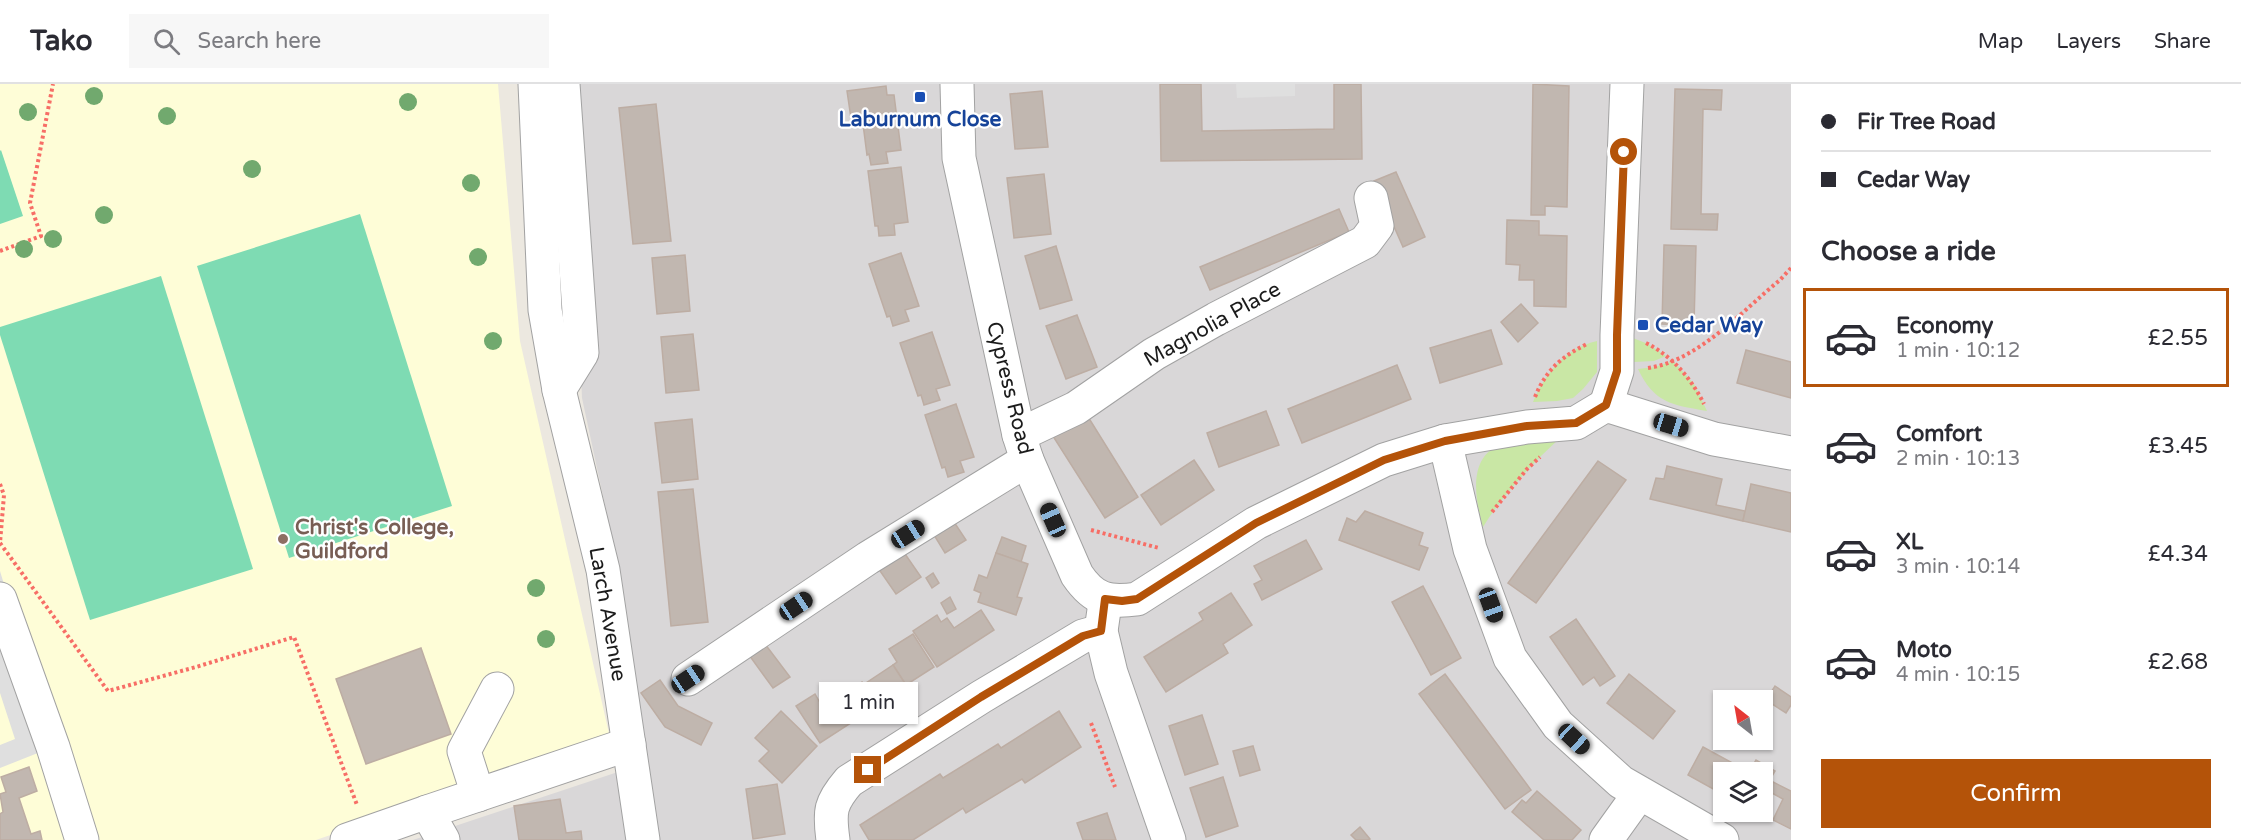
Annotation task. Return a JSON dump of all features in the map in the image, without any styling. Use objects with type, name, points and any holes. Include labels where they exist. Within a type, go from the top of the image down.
[{"type":"street","name":"Larch Avenue","points":[[535,84],[545,310],[559,390],[603,570],[643,840]]},
{"type":"street","points":[[559,390],[582,353],[563,84]]},
{"type":"street","name":"Cypress Road","points":[[957,84],[958,159],[1023,448],[1077,575],[1103,615]]},
{"type":"street","points":[[833,840],[830,820],[835,798],[849,781],[981,697],[1083,636],[1103,615],[1122,601],[1137,599],[1256,523],[1384,460],[1445,441],[1527,426],[1576,423],[1606,405],[1617,371],[1627,84]]},
{"type":"street","name":"Magnolia Place","points":[[688,679],[868,558],[1154,354],[1365,242],[1377,226],[1371,198]]},
{"type":"street","points":[[1606,405],[1714,439],[1791,453]]},
{"type":"street","points":[[1445,441],[1470,549],[1510,658],[1558,725],[1620,782],[1722,840]]},
{"type":"street","points":[[0,599],[53,747],[82,840]]},
{"type":"street","points":[[1103,615],[1111,673],[1169,840]]},
{"type":"street","points":[[478,795],[464,751],[497,689]]},
{"type":"street","points":[[357,837],[435,826],[478,795],[629,744]]},
{"type":"street","points":[[1606,840],[1639,794]]},
{"type":"path","points":[[0,250],[41,236],[30,203],[53,84]]},
{"type":"path","points":[[1617,371],[1655,367],[1699,348],[1780,280],[1791,268]]},
{"type":"path","points":[[1470,549],[1496,506],[1527,469],[1576,423]]},
{"type":"path","points":[[0,484],[4,495],[0,543],[108,691],[196,668],[294,637],[357,837]]},
{"type":"path","points":[[1053,520],[1200,559]]},
{"type":"path","points":[[1091,723],[1119,797]]},
{"type":"shaded area","name":"Christ's College, Guildford","points":[[0,84],[498,84],[520,341],[610,738],[316,840],[0,840]]},
{"type":"shaded area","points":[[569,84],[1791,84],[1791,840],[413,840],[648,762],[619,571],[582,398]]},
{"type":"shaded area","points":[[1236,84],[1295,84],[1295,96],[1237,98]]},
{"type":"shaded area","points":[[0,571],[53,747],[0,768],[0,745],[15,739],[0,693]]},
{"type":"green space","points":[[0,151],[23,216],[0,224]]},
{"type":"green space","points":[[360,214],[452,506],[289,558],[197,266]]},
{"type":"green space","points":[[161,276],[253,569],[90,620],[0,335],[0,327]]},
{"type":"green space","points":[[1633,338],[1648,344],[1666,356],[1654,361],[1634,362]]},
{"type":"green space","points":[[1597,341],[1597,372],[1583,389],[1573,398],[1533,402],[1544,381],[1558,363],[1576,349]]},
{"type":"green space","points":[[1673,361],[1694,384],[1707,411],[1674,404],[1658,396],[1638,369],[1655,367]]},
{"type":"green space","points":[[1560,438],[1518,480],[1483,527],[1476,484],[1480,463],[1486,455],[1498,447]]},
{"type":"building","points":[[1160,84],[1201,84],[1202,131],[1334,129],[1334,84],[1361,84],[1362,159],[1161,161]]},
{"type":"building","points":[[1533,84],[1569,86],[1567,207],[1545,206],[1545,215],[1531,215]]},
{"type":"building","points":[[886,86],[887,95],[894,95],[901,150],[886,152],[888,163],[871,165],[869,154],[867,155],[863,124],[852,125],[847,91]]},
{"type":"building","points":[[1675,89],[1722,90],[1721,110],[1703,109],[1701,214],[1718,214],[1717,230],[1671,229]]},
{"type":"building","points":[[1042,91],[1048,147],[1015,149],[1010,94]]},
{"type":"building","points":[[656,104],[671,241],[633,244],[619,108]]},
{"type":"building","points":[[901,167],[908,222],[894,224],[895,235],[879,236],[878,226],[875,226],[868,171]]},
{"type":"building","points":[[1396,172],[1425,237],[1403,247],[1374,181]]},
{"type":"building","points":[[1044,174],[1051,234],[1014,238],[1007,178]]},
{"type":"building","points":[[1339,209],[1349,232],[1210,290],[1200,267]]},
{"type":"building","points":[[1507,220],[1539,221],[1539,235],[1567,236],[1566,307],[1534,306],[1534,280],[1519,280],[1520,265],[1506,264]]},
{"type":"building","points":[[1664,245],[1696,246],[1694,325],[1662,324]]},
{"type":"building","points":[[1056,246],[1072,300],[1040,309],[1025,256]]},
{"type":"building","points":[[901,253],[919,306],[905,310],[909,321],[893,326],[890,316],[887,317],[869,264]]},
{"type":"building","points":[[685,255],[690,311],[657,314],[652,258]]},
{"type":"building","points":[[1521,304],[1538,323],[1518,342],[1501,322]]},
{"type":"building","points":[[1077,315],[1097,367],[1066,379],[1046,326]]},
{"type":"building","points":[[1491,330],[1502,364],[1440,383],[1430,348]]},
{"type":"building","points":[[932,332],[950,385],[936,389],[940,400],[924,405],[921,395],[918,396],[900,343]]},
{"type":"building","points":[[693,334],[699,390],[666,393],[661,337]]},
{"type":"building","points":[[1746,350],[1791,362],[1791,398],[1737,383]]},
{"type":"building","points":[[1397,365],[1411,399],[1302,443],[1288,409]]},
{"type":"building","points":[[956,404],[974,457],[960,461],[964,472],[948,477],[945,467],[942,468],[925,415]]},
{"type":"building","points":[[1266,411],[1279,445],[1219,467],[1207,433]]},
{"type":"building","points":[[1085,412],[1138,497],[1105,518],[1051,433]]},
{"type":"building","points":[[692,419],[698,479],[662,483],[655,423]]},
{"type":"building","points":[[1194,460],[1214,490],[1161,525],[1141,495]]},
{"type":"building","points":[[1598,461],[1626,480],[1536,603],[1508,583]]},
{"type":"building","points":[[1667,466],[1722,479],[1716,505],[1745,511],[1743,521],[1650,499],[1656,478],[1664,479]]},
{"type":"building","points":[[1751,484],[1791,493],[1791,532],[1743,521]]},
{"type":"building","points":[[693,489],[708,622],[671,626],[658,492]]},
{"type":"building","points":[[1365,511],[1423,533],[1419,545],[1428,548],[1419,570],[1339,540],[1347,518],[1356,522]]},
{"type":"building","points":[[954,522],[966,540],[945,553],[934,535]]},
{"type":"building","points":[[1002,537],[1026,546],[1021,562],[996,553]]},
{"type":"building","points":[[1306,540],[1322,569],[1262,600],[1254,584],[1262,580],[1254,566]]},
{"type":"building","points":[[903,551],[921,577],[896,594],[878,568]]},
{"type":"building","points":[[996,553],[1028,564],[1017,597],[1022,598],[1016,615],[978,602],[981,593],[974,590],[979,575],[987,578]]},
{"type":"building","points":[[933,573],[939,583],[932,588],[926,578]]},
{"type":"building","points":[[1423,586],[1461,658],[1431,675],[1392,602]]},
{"type":"building","points":[[1231,593],[1252,625],[1223,644],[1228,653],[1166,692],[1144,657],[1203,620],[1199,613]]},
{"type":"building","points":[[950,597],[956,609],[947,614],[941,603]]},
{"type":"building","points":[[981,610],[994,630],[937,667],[913,631],[937,615],[941,622],[947,618],[954,628]]},
{"type":"building","points":[[1576,619],[1615,676],[1600,686],[1594,677],[1583,685],[1550,637]]},
{"type":"building","points":[[913,634],[934,667],[906,685],[893,665],[897,662],[889,649]]},
{"type":"building","points":[[765,644],[790,677],[773,688],[749,655]]},
{"type":"building","points":[[421,648],[451,734],[366,764],[336,679]]},
{"type":"building","points":[[893,665],[906,685],[879,702],[866,683]]},
{"type":"building","points":[[1445,674],[1531,790],[1505,809],[1419,694]]},
{"type":"building","points":[[1629,674],[1675,711],[1653,739],[1607,703]]},
{"type":"building","points":[[660,680],[678,706],[712,723],[701,745],[665,727],[641,693]]},
{"type":"building","points":[[862,682],[877,706],[820,743],[796,706],[815,694],[819,701],[828,695],[832,701]]},
{"type":"building","points":[[1775,686],[1791,697],[1791,705],[1786,713],[1773,705],[1772,690]]},
{"type":"building","points":[[781,711],[817,746],[782,783],[759,761],[769,751],[755,738]]},
{"type":"building","points":[[1059,711],[1081,747],[1025,783],[1022,779],[966,813],[963,808],[913,840],[869,840],[860,825],[940,774],[943,778],[998,744],[1001,748]]},
{"type":"building","points":[[1202,715],[1218,764],[1185,775],[1169,726]]},
{"type":"building","points":[[1253,746],[1260,770],[1240,776],[1233,751]]},
{"type":"building","points":[[1703,747],[1731,762],[1713,762],[1713,789],[1688,775]]},
{"type":"building","points":[[29,767],[37,791],[19,798],[31,834],[40,831],[42,840],[0,840],[0,814],[3,812],[0,794],[6,792],[1,777]]},
{"type":"building","points":[[1223,777],[1238,826],[1206,837],[1190,788]]},
{"type":"building","points":[[1773,782],[1791,791],[1791,829],[1773,820],[1783,799],[1773,794]]},
{"type":"building","points":[[777,784],[785,834],[753,839],[746,789]]},
{"type":"building","points":[[1537,791],[1581,830],[1572,840],[1544,840],[1512,812],[1522,800],[1526,803]]},
{"type":"building","points":[[560,799],[566,833],[581,831],[582,840],[519,840],[514,806]]},
{"type":"building","points":[[1107,813],[1116,840],[1083,840],[1077,823]]},
{"type":"building","points":[[1360,827],[1370,839],[1356,840],[1351,835]]},
{"type":"place","name":"Laburnum Close","points":[[920,97]]},
{"type":"place","name":"Cedar Way","points":[[1643,325]]},
{"type":"place","name":"Christ's College, Guildford","points":[[283,539]]},
{"type":"route","points":[[868,770],[981,697],[1083,636],[1101,631],[1105,599],[1122,601],[1137,599],[1256,523],[1384,460],[1445,441],[1527,426],[1576,423],[1606,405],[1617,371],[1624,152]]}]
